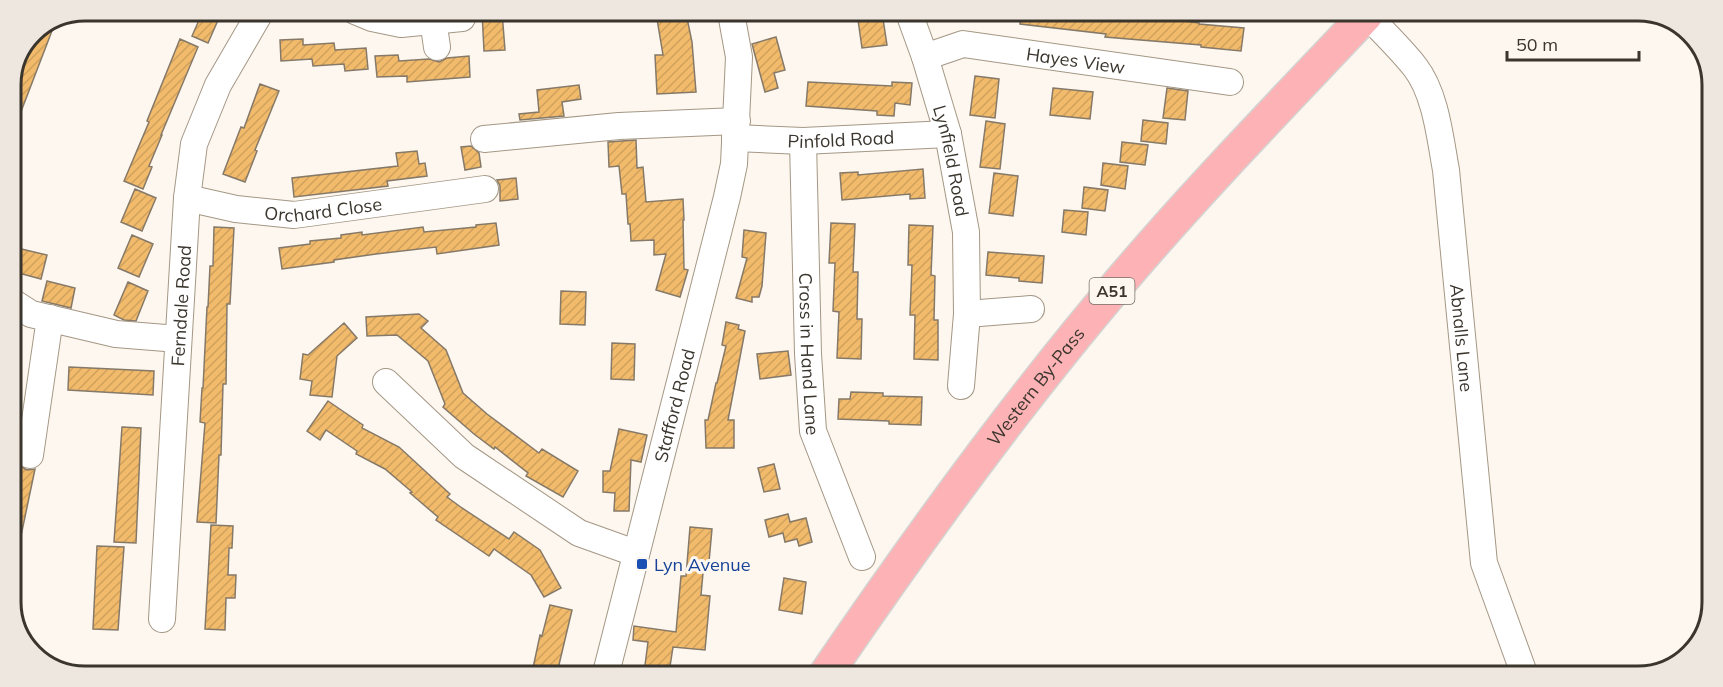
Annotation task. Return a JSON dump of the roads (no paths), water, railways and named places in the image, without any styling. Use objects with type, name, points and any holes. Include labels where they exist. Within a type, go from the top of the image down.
[{"type":"highway","name":"Western By-Pass","points":[[831,666],[884,589],[996,435],[1120,282],[1201,190],[1360,21]]},
{"type":"street","name":"Ferndale Road","points":[[162,619],[187,198],[194,144],[218,85],[255,21]]},
{"type":"street","points":[[386,21],[401,24],[425,21]]},
{"type":"street","points":[[433,21],[437,47]]},
{"type":"street","name":"Stafford Road","points":[[608,666],[734,164],[738,57],[732,21]]},
{"type":"street","name":"Lynfield Road","points":[[912,21],[948,134],[966,232],[967,314],[961,386]]},
{"type":"street","name":"Abnalls Lane","points":[[1372,21],[1416,68],[1435,112],[1446,170],[1484,563],[1521,666]]},
{"type":"street","name":"Hayes View","points":[[925,57],[963,44],[1230,82]]},
{"type":"street","name":"Pinfold Road","points":[[484,139],[619,126],[736,129],[802,141],[948,134]]},
{"type":"street","name":"Cross in Hand Lane","points":[[802,141],[808,354],[813,431],[862,557]]},
{"type":"street","name":"Orchard Close","points":[[187,198],[236,209],[294,215],[470,198]]},
{"type":"street","points":[[21,308],[31,314],[116,334],[178,339]]},
{"type":"street","points":[[967,314],[1031,309]]},
{"type":"street","points":[[30,455],[50,318]]},
{"type":"street","points":[[386,382],[464,456],[579,533],[635,553]]},
{"type":"place","name":"Lyn Avenue","points":[[642,564]]}]
